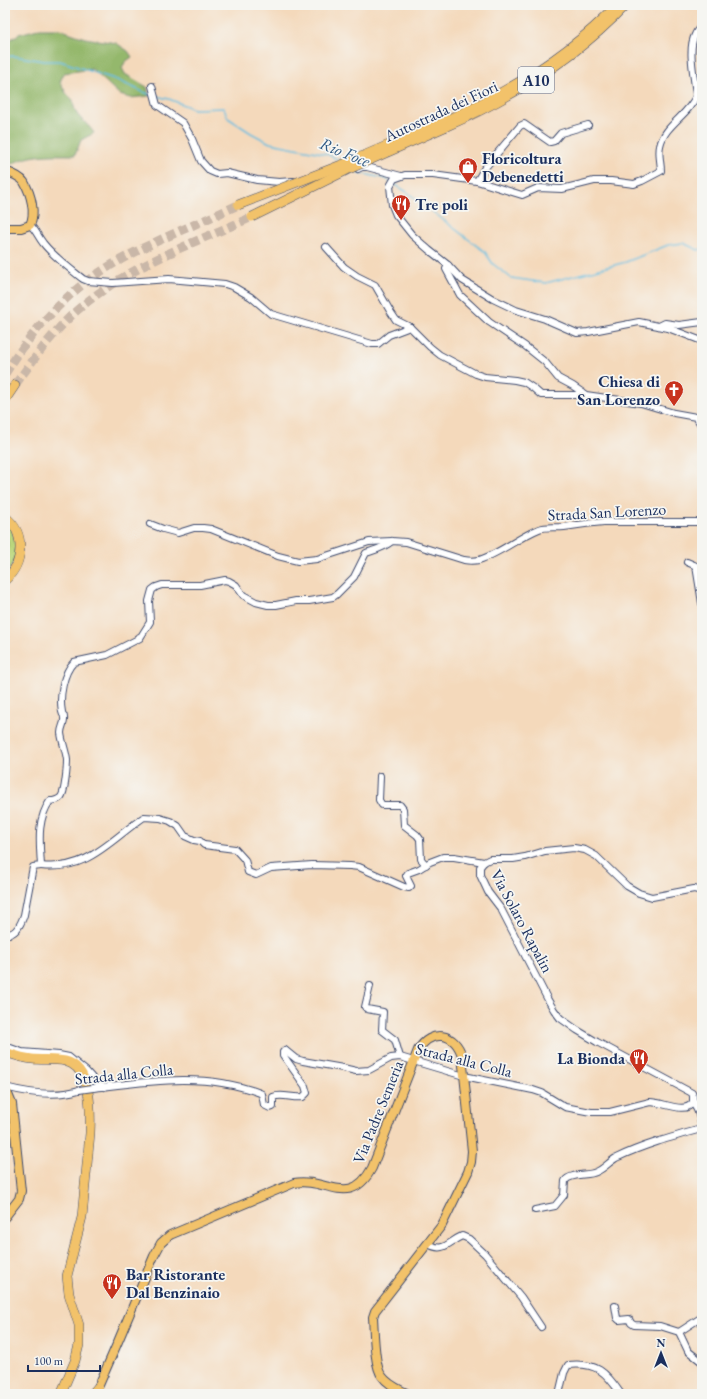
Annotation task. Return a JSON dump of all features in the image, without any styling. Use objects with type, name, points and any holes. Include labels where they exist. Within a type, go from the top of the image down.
[{"type":"highway","name":"Autostrada dei Fiori","points":[[238,206],[443,124],[486,109],[538,79],[577,51],[615,11],[626,5]]},
{"type":"highway","name":"Autostrada dei Fiori","points":[[252,217],[443,124]]},
{"type":"highway","points":[[5,400],[15,385]]},
{"type":"highway","points":[[5,517],[16,530],[20,548],[20,556],[16,568],[5,580]]},
{"type":"highway","points":[[5,1052],[23,1057],[60,1060],[72,1064],[78,1068],[84,1077],[88,1094],[91,1121],[82,1217],[67,1276],[69,1294],[79,1325],[79,1345],[75,1361],[61,1394]]},
{"type":"main road","points":[[5,172],[13,174],[24,181],[30,196],[34,218],[30,225],[21,228],[5,228]]},
{"type":"main road","name":"Via Padre Semeria","points":[[95,1392],[154,1256],[161,1244],[170,1235],[294,1183],[308,1182],[339,1189],[347,1189],[358,1186],[365,1180],[372,1168],[413,1061],[422,1044],[435,1036],[443,1036],[450,1038],[456,1043],[462,1056],[472,1151],[471,1162],[468,1172],[446,1217],[428,1244],[375,1311],[373,1317],[377,1366],[381,1376],[389,1383],[408,1394]]},
{"type":"main road","points":[[5,1087],[12,1104],[21,1190],[19,1200],[5,1217]]},
{"type":"street","points":[[702,25],[694,36],[692,47],[696,96],[694,102],[666,132],[660,146],[661,171],[642,181],[634,184],[611,181],[594,181],[562,189],[538,188],[522,195],[477,181],[433,175],[401,176],[394,179],[390,186],[391,201],[396,215],[420,243],[448,265],[462,280],[493,299],[516,310],[545,319],[576,333],[639,322],[659,326],[702,341]]},
{"type":"street","points":[[152,86],[157,105],[182,123],[192,139],[201,161],[210,171],[217,174],[227,173],[257,180],[279,182],[324,180],[341,177],[362,167],[401,176]]},
{"type":"street","points":[[477,181],[484,169],[520,126],[524,124],[550,142],[554,141],[561,133],[588,125]]},
{"type":"street","points":[[30,225],[35,229],[42,242],[56,257],[83,279],[88,281],[135,283],[169,279],[225,284],[234,287],[251,297],[271,314],[372,344],[378,344],[389,335],[410,327]]},
{"type":"street","points":[[326,247],[344,267],[357,276],[375,285],[396,320],[410,327],[440,355],[476,374],[485,377],[524,382],[541,395],[586,395],[641,403],[674,413],[696,417],[702,426]]},
{"type":"street","points":[[448,265],[446,269],[460,295],[489,322],[525,346],[544,362],[558,378],[586,395]]},
{"type":"street","points":[[659,326],[665,323],[679,325],[702,322]]},
{"type":"street","name":"Strada San Lorenzo","points":[[150,524],[178,533],[194,528],[211,529],[278,556],[298,561],[317,559],[369,542],[392,541],[406,542],[471,561],[490,556],[529,534],[545,527],[562,527],[604,522],[702,522]]},
{"type":"street","points":[[41,866],[39,835],[44,812],[50,801],[58,800],[62,796],[64,787],[67,761],[61,730],[64,721],[62,712],[62,695],[64,679],[70,665],[74,662],[107,655],[140,638],[150,622],[149,601],[152,590],[156,587],[167,584],[200,585],[229,580],[236,585],[243,595],[256,602],[268,605],[333,597],[338,594],[354,577],[366,553],[380,549],[392,541]]},
{"type":"street","points":[[687,562],[696,566],[702,603]]},
{"type":"street","points":[[380,776],[379,800],[382,805],[400,805],[403,808],[404,824],[420,839],[421,859],[426,864]]},
{"type":"street","points":[[5,934],[13,933],[22,922],[33,867],[66,866],[93,856],[144,817],[170,821],[178,826],[185,836],[200,841],[204,845],[235,849],[245,860],[248,872],[256,875],[271,868],[312,865],[350,866],[359,867],[409,888],[411,886],[406,876],[408,873],[443,857],[454,857],[484,862]]},
{"type":"street","name":"Via Solaro Rapalin","points":[[693,1103],[692,1093],[597,1042],[560,1018],[548,1000],[501,909],[488,892],[480,875],[480,867],[484,862],[490,859],[514,859],[545,851],[574,848],[585,850],[596,856],[627,886],[639,893],[652,897],[694,889],[702,891]]},
{"type":"street","points":[[370,986],[365,1007],[367,1009],[383,1012],[382,1030],[395,1040],[400,1057]]},
{"type":"street","points":[[5,1046],[22,1052],[53,1054],[69,1057],[104,1087]]},
{"type":"street","name":"Strada alla Colla","points":[[5,1087],[45,1093],[69,1093],[79,1090],[135,1082],[168,1080],[226,1083],[245,1087],[262,1094],[264,1105],[270,1108],[273,1106],[274,1096],[299,1098],[303,1097],[307,1093],[305,1086],[283,1055],[284,1051],[287,1051],[296,1059],[356,1071],[369,1070],[391,1058],[400,1057],[464,1076],[534,1090],[546,1095],[565,1107],[591,1112],[610,1112],[650,1102],[657,1102],[683,1108],[688,1107],[693,1103],[702,1103]]},
{"type":"street","points":[[535,1210],[554,1206],[564,1195],[565,1181],[569,1177],[589,1175],[597,1172],[616,1158],[668,1138],[701,1129],[701,1122],[693,1103]]},
{"type":"street","points":[[428,1244],[433,1247],[442,1248],[462,1236],[469,1238],[485,1254],[496,1270],[521,1297],[541,1327]]},
{"type":"street","points":[[615,1306],[617,1318],[619,1320],[629,1319],[634,1325],[660,1326],[679,1332],[688,1351],[702,1362]]},
{"type":"street","points":[[679,1332],[702,1317]]},
{"type":"street","points":[[559,1394],[564,1372],[568,1365],[582,1363],[589,1364],[609,1377],[621,1394]]},
{"type":"green space","points":[[38,29],[59,29],[85,38],[116,43],[128,51],[132,57],[125,62],[122,68],[125,74],[147,87],[149,96],[130,98],[120,95],[92,69],[64,73],[60,82],[66,93],[73,100],[75,111],[94,133],[81,140],[75,155],[35,156],[19,160],[12,164],[5,160],[5,43],[19,34]]},
{"type":"green space","points":[[5,520],[12,528],[18,554],[5,577],[5,556],[8,544],[5,532]]},
{"type":"waterway","name":"Rio Foce","points":[[5,57],[14,56],[44,61],[60,61],[117,80],[152,95]]},
{"type":"waterway","name":"Rio Foce","points":[[156,96],[169,99],[194,109],[224,108],[228,118],[270,143],[327,154],[341,161]]},
{"type":"waterway","name":"Rio Foce","points":[[356,171],[387,179],[390,182]]},
{"type":"waterway","name":"Rio Foce","points":[[394,184],[407,192],[485,252],[493,264],[511,278],[546,283],[626,262],[668,245],[683,243],[698,250],[702,249]]},
{"type":"tunnel","points":[[5,374],[22,349],[50,314],[83,284],[100,272],[138,250],[238,205]]},
{"type":"tunnel","points":[[15,385],[57,330],[73,314],[113,283],[158,258],[252,217]]},
{"type":"place","name":"Floricoltura Debenedetti","points":[[468,184]]},
{"type":"place","name":"Tre poli","points":[[401,221]]},
{"type":"place","name":"Chiesa di San Lorenzo","points":[[674,407]]},
{"type":"place","name":"La Bionda","points":[[639,1075]]},
{"type":"place","name":"Bar Ristorante Dal Benzinaio","points":[[112,1300]]}]
